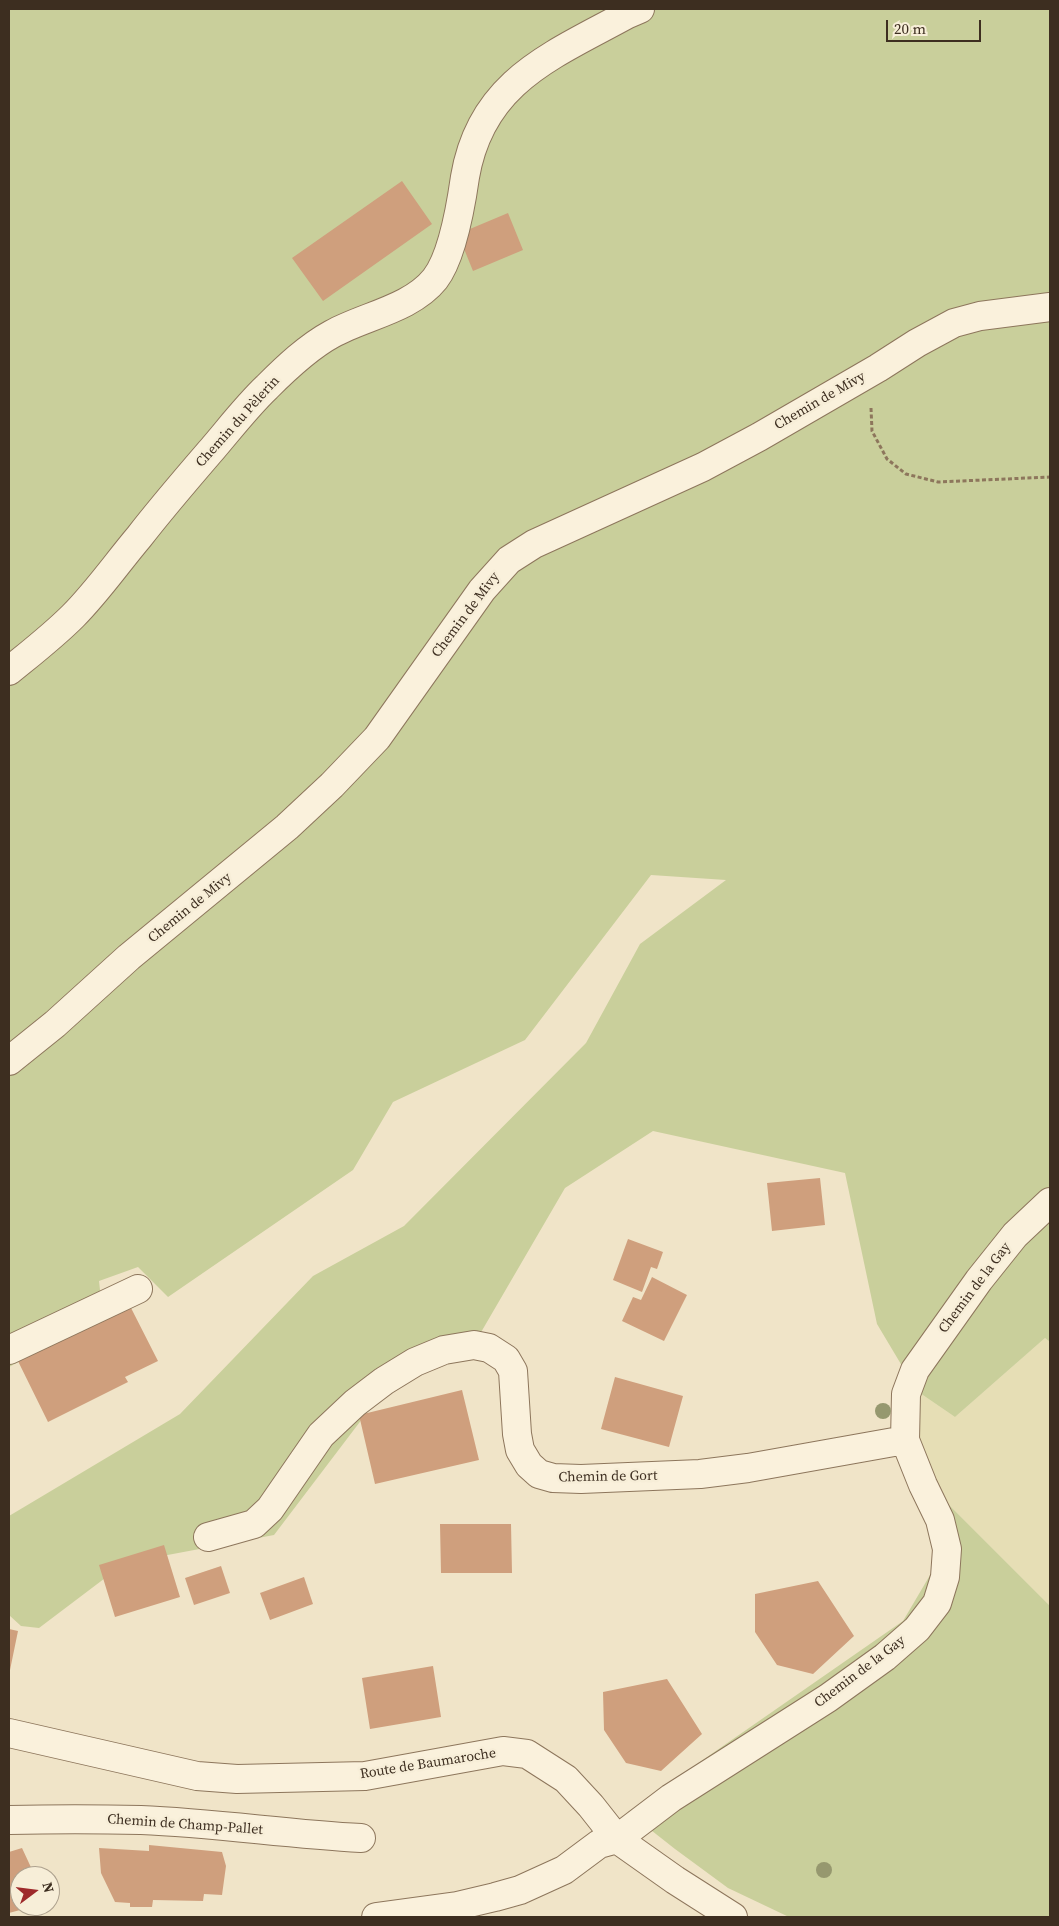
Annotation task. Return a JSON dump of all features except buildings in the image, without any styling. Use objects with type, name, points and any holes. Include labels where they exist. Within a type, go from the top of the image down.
[{"type":"street","name":"Chemin du Pèlerin","points":[[9,671],[73,615],[186,479],[265,388],[308,351],[330,335],[358,321],[398,306],[419,294],[435,279],[446,259],[464,188],[468,159],[478,132],[493,106],[512,84],[548,58],[640,9]]},
{"type":"street","name":"Chemin de Mivy","points":[[9,1061],[286,827],[338,778],[377,738],[482,590],[509,560],[534,544],[703,467],[759,437],[954,323],[980,316],[1050,307]]},
{"type":"street","name":"Chemin de la Gay","points":[[376,1917],[457,1906],[520,1890],[564,1870],[599,1844],[617,1839],[671,1798],[828,1698],[885,1657],[917,1628],[937,1603],[945,1578],[947,1549],[940,1520],[923,1485],[905,1440],[906,1394],[915,1370],[974,1287],[1009,1243],[1050,1202]]},
{"type":"street","points":[[9,1350],[138,1289]]},
{"type":"street","name":"Chemin de Gort","points":[[208,1537],[254,1524],[270,1509],[321,1435],[384,1380],[415,1362],[444,1350],[474,1345],[489,1348],[506,1359],[513,1371],[517,1434],[520,1450],[529,1465],[539,1474],[553,1478],[581,1479],[700,1474],[748,1468],[905,1440]]},
{"type":"street","name":"Route de Baumaroche","points":[[9,1733],[197,1776],[237,1779],[365,1776],[503,1751],[527,1754],[566,1779],[591,1806],[617,1839],[675,1880],[733,1917]]},
{"type":"street","name":"Chemin de Champ-Pallet","points":[[9,1820],[142,1820],[248,1828],[305,1835],[360,1838]]},
{"type":"path","points":[[878,368],[871,400],[872,431],[887,459],[906,474],[938,482],[1050,477]]},
{"type":"shaded area","points":[[1045,1338],[1050,1342],[1050,1606],[935,1491],[920,1448],[917,1391],[955,1417]]},
{"type":"green space","points":[[9,9],[1050,9],[1050,1342],[1045,1338],[955,1417],[917,1391],[877,1324],[845,1173],[653,1131],[565,1188],[473,1346],[397,1373],[274,1535],[125,1563],[39,1628],[21,1626],[9,1615],[9,1516],[180,1414],[313,1276],[404,1226],[586,1043],[640,944],[726,880],[651,875],[525,1040],[393,1102],[353,1170],[168,1297],[138,1267],[99,1281],[103,1317],[9,1367]]},
{"type":"green space","points":[[935,1491],[1050,1606],[1050,1917],[789,1917],[728,1888],[628,1812],[903,1621],[936,1565]]}]
